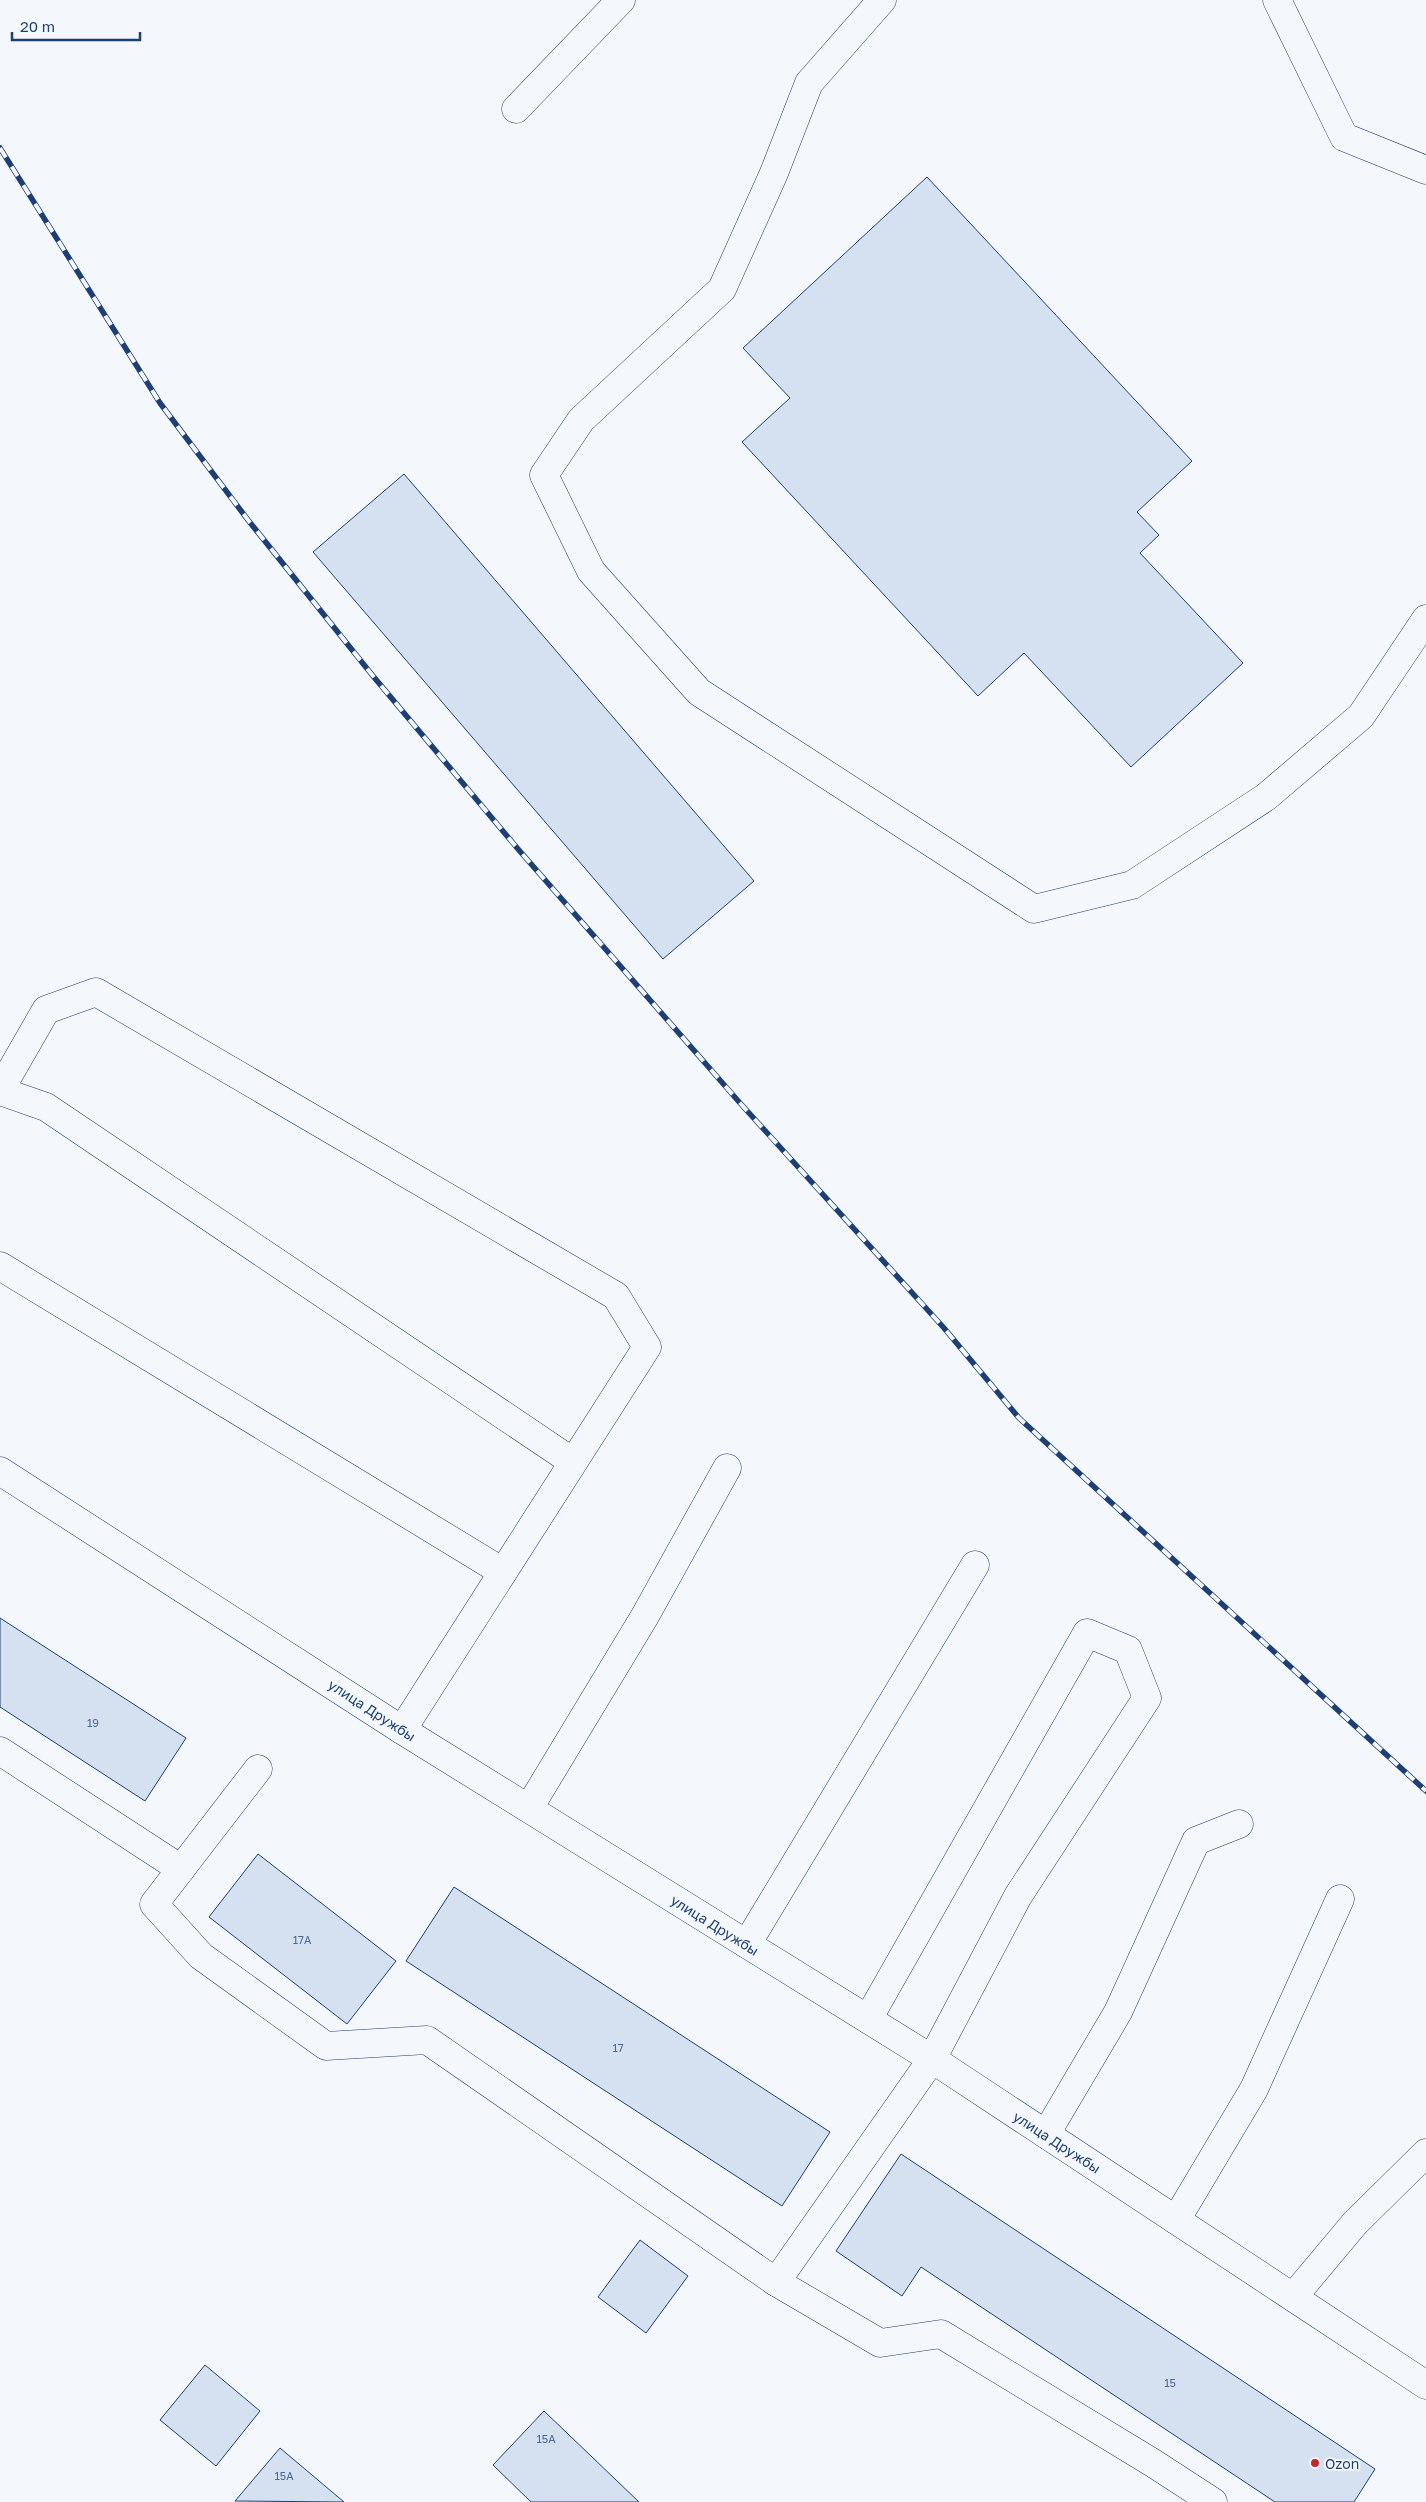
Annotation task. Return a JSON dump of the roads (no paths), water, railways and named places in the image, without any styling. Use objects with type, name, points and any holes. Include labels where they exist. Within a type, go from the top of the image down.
[{"type":"street","points":[[516,109],[621,0]]},
{"type":"street","points":[[882,0],[809,83],[774,173],[722,289],[581,420],[544,475],[591,571],[699,692],[1034,909],[1132,885],[1266,797],[1361,716],[1426,619]]},
{"type":"street","points":[[1277,0],[1344,137],[1426,170]]},
{"type":"street","points":[[402,1730],[647,1347],[616,1296],[96,992],[46,1010],[0,1091],[46,1107],[573,1462]]},
{"type":"street","points":[[0,1266],[503,1572]]},
{"type":"street","points":[[528,1808],[645,1616],[727,1468]]},
{"type":"street","name":"улица Дружбы","points":[[0,1471],[402,1730],[932,2060],[1426,2385]]},
{"type":"street","points":[[747,1944],[975,1566]]},
{"type":"street","points":[[776,2282],[932,2060],[1018,1896],[1147,1698],[1128,1650],[1087,1633],[868,2019]]},
{"type":"street","points":[[0,1751],[182,1869]]},
{"type":"street","points":[[258,1769],[154,1904],[201,1956],[326,2046],[427,2040],[776,2282],[880,2343],[941,2334],[1153,2463],[1213,2502]]},
{"type":"street","points":[[1046,2134],[1118,2012],[1196,1841],[1239,1824]]},
{"type":"street","points":[[1176,2220],[1254,2089],[1340,1899]]},
{"type":"street","points":[[1293,2297],[1355,2223],[1426,2153]]},
{"type":"railway","points":[[0,148],[160,403],[248,520],[373,676],[518,849],[740,1103],[944,1328],[1019,1418],[1426,1791]]},
{"type":"place","name":"Ozon","points":[[1315,2463]]}]
